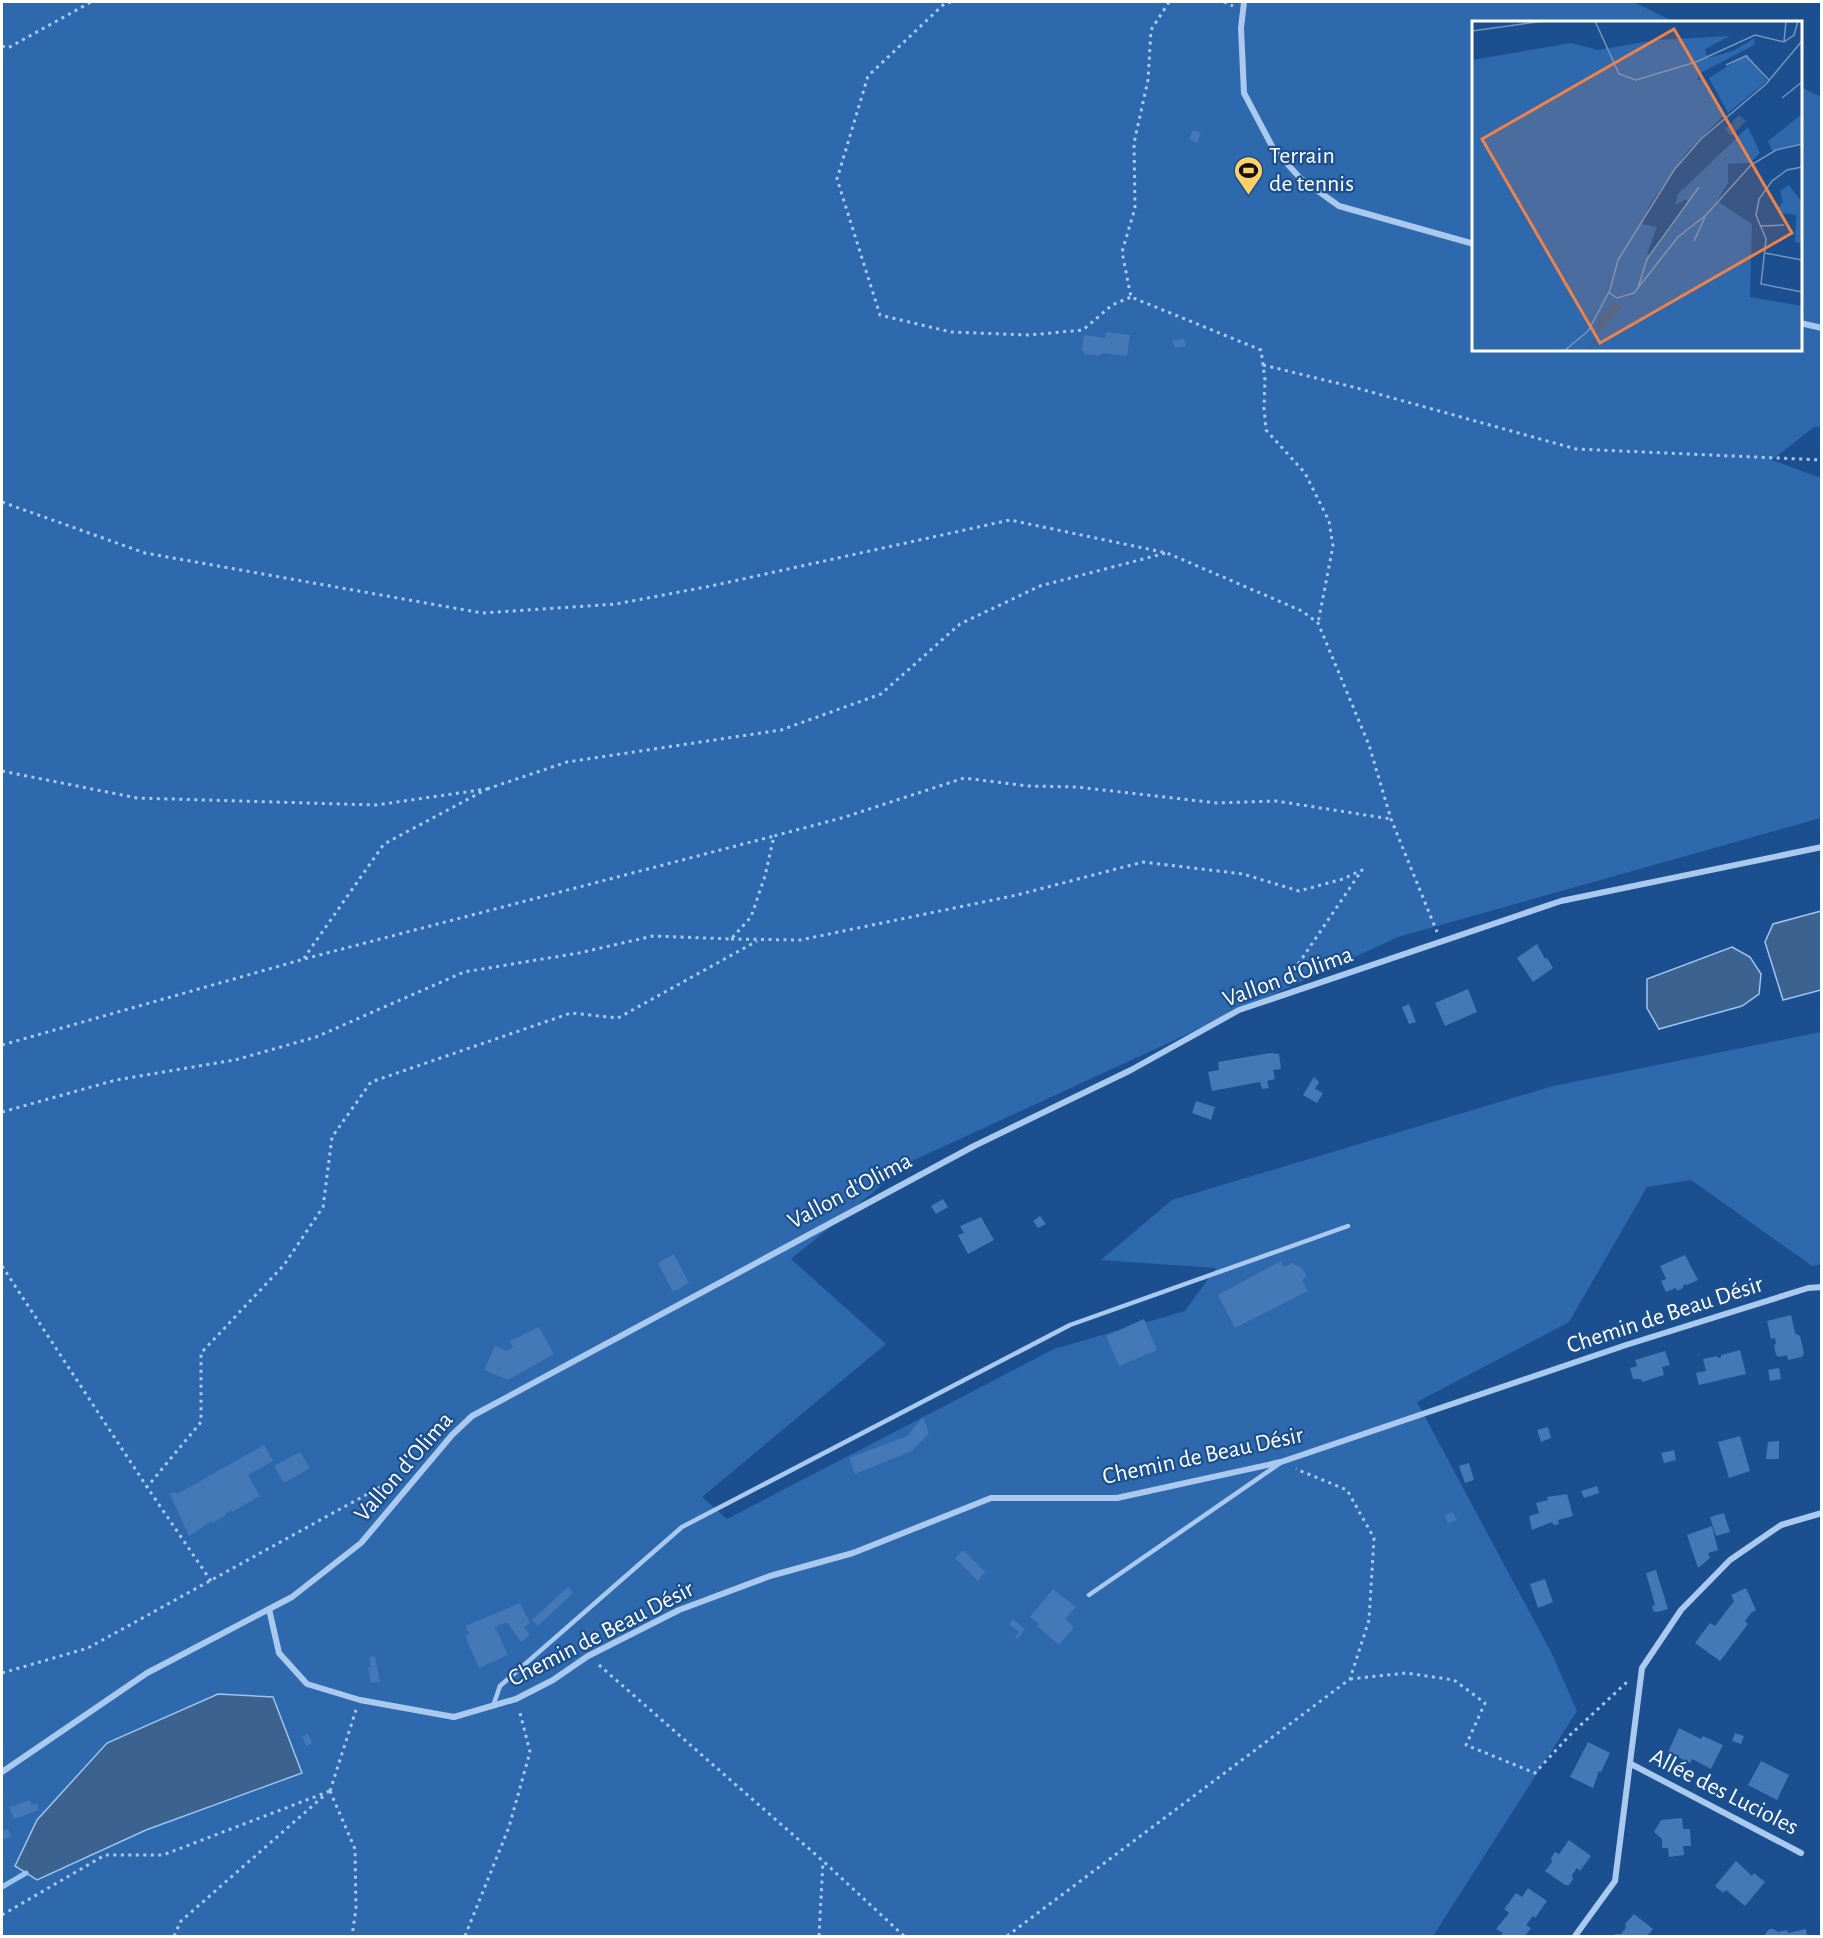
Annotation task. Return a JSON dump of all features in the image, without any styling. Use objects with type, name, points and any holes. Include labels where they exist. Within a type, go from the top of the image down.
[{"type":"street","points":[[1244,2],[1241,28],[1244,93],[1273,148],[1300,178],[1339,206],[1472,244]]},
{"type":"street","points":[[1802,323],[1821,328]]},
{"type":"street","name":"Vallon d'Olima","points":[[2,1772],[147,1672],[292,1597],[361,1543],[452,1435],[472,1416],[974,1146],[1131,1070],[1239,1010],[1561,901],[1821,847]]},
{"type":"street","name":"Chemin de Beau Désir","points":[[269,1609],[279,1653],[307,1684],[360,1700],[454,1717],[516,1699],[553,1680],[588,1656],[679,1610],[770,1576],[853,1553],[991,1498],[1117,1498],[1281,1462],[1626,1345],[1808,1288],[1821,1287]]},
{"type":"street","points":[[1575,1936],[1615,1881],[1642,1668],[1682,1610],[1730,1560],[1781,1526],[1821,1513]]},
{"type":"street","name":"Allée des Lucioles","points":[[1631,1764],[1801,1852]]},
{"type":"lane","points":[[493,1706],[500,1686],[682,1527],[1070,1325],[1348,1226]]},
{"type":"lane","points":[[1089,1595],[1281,1462]]},
{"type":"path","points":[[2,46],[8,48],[91,2]]},
{"type":"path","points":[[951,2],[944,4],[868,76],[837,179],[880,315],[951,332],[1029,335],[1083,330],[1112,305],[1131,297],[1261,350],[1266,430],[1305,473],[1329,520],[1333,546],[1318,623]]},
{"type":"path","points":[[1131,297],[1122,252],[1135,208],[1134,143],[1148,80],[1151,30],[1169,2]]},
{"type":"path","points":[[1263,365],[1353,387],[1576,449],[1821,460]]},
{"type":"path","points":[[2,501],[145,553],[482,613],[616,604],[1010,520],[1167,553],[1302,611],[1318,623],[1369,745],[1391,819],[1442,942]]},
{"type":"path","points":[[304,959],[384,844],[487,789],[567,762],[781,730],[881,694],[960,624],[1040,586],[1167,553]]},
{"type":"path","points":[[2,771],[137,798],[376,805],[487,789]]},
{"type":"path","points":[[2,1045],[304,959],[845,817],[964,778],[1028,786],[1077,787],[1217,803],[1276,801],[1391,819]]},
{"type":"path","points":[[731,939],[751,916],[765,876],[774,836]]},
{"type":"path","points":[[2,1112],[116,1080],[235,1060],[316,1037],[464,972],[579,953],[653,936],[757,941],[800,940],[1017,895],[1143,862],[1243,874],[1299,891],[1343,879],[1362,870],[1275,998]]},
{"type":"path","points":[[147,1487],[201,1422],[201,1353],[284,1265],[323,1207],[332,1137],[371,1082],[571,1013],[618,1018],[757,941]]},
{"type":"path","points":[[2,1266],[210,1581]]},
{"type":"path","points":[[1281,1462],[1347,1490],[1374,1538],[1369,1620],[1350,1679]]},
{"type":"path","points":[[2,1673],[88,1648],[402,1474]]},
{"type":"path","points":[[588,1656],[823,1861],[904,1936]]},
{"type":"path","points":[[1007,1936],[1350,1679],[1406,1673],[1454,1680],[1485,1703],[1466,1745],[1535,1773],[1570,1735],[1642,1668]]},
{"type":"path","points":[[465,1936],[509,1827],[530,1752],[516,1699]]},
{"type":"path","points":[[174,1936],[181,1921],[330,1791],[360,1700]]},
{"type":"path","points":[[2,1914],[105,1855],[163,1855],[330,1791]]},
{"type":"path","points":[[330,1791],[355,1849],[356,1909],[352,1936]]},
{"type":"path","points":[[819,1936],[823,1861]]},
{"type":"shaded area","points":[[2,2],[1633,2],[1673,21],[1472,21],[1472,351],[1802,351],[1802,88],[1821,97],[1821,427],[1814,427],[1772,460],[1821,478],[1821,818],[1398,937],[910,1162],[791,1259],[886,1344],[702,1497],[727,1519],[1054,1349],[1185,1311],[1216,1268],[1101,1260],[1172,1200],[1553,1086],[1821,1032],[1821,1264],[1812,1266],[1691,1180],[1647,1187],[1569,1322],[1417,1402],[1552,1654],[1577,1711],[1433,1936],[2,1936]]},
{"type":"shaded area","points":[[1821,911],[1821,990],[1783,1000],[1765,942],[1773,924]]},
{"type":"shaded area","points":[[1732,947],[1750,957],[1761,974],[1759,994],[1742,1006],[1659,1029],[1647,1008],[1647,979]]},
{"type":"shaded area","points":[[218,1694],[273,1697],[302,1773],[146,1830],[37,1880],[15,1866],[37,1820],[107,1743]]},
{"type":"building","points":[[1193,130],[1201,133],[1197,143],[1189,139]]},
{"type":"building","points":[[1106,332],[1130,335],[1127,356],[1103,353],[1099,356],[1085,354],[1082,350],[1084,335],[1105,338]]},
{"type":"building","points":[[1184,338],[1186,346],[1175,348],[1172,341]]},
{"type":"building","points":[[1537,944],[1553,968],[1533,982],[1517,958]]},
{"type":"building","points":[[1468,989],[1477,1012],[1445,1026],[1435,1003]]},
{"type":"building","points":[[1409,1004],[1416,1022],[1409,1024],[1402,1007]]},
{"type":"building","points":[[1270,1053],[1279,1054],[1281,1069],[1273,1070],[1275,1079],[1267,1081],[1269,1088],[1262,1089],[1260,1082],[1212,1091],[1208,1072],[1219,1070],[1218,1062]]},
{"type":"building","points":[[1314,1077],[1319,1082],[1315,1089],[1323,1093],[1317,1103],[1303,1095]]},
{"type":"building","points":[[1196,1101],[1215,1107],[1211,1120],[1192,1113]]},
{"type":"building","points":[[943,1199],[948,1207],[936,1214],[931,1206]]},
{"type":"building","points":[[1040,1216],[1046,1224],[1038,1228],[1033,1221]]},
{"type":"building","points":[[981,1217],[994,1240],[968,1254],[958,1235],[964,1233],[960,1226]]},
{"type":"building","points":[[674,1254],[689,1283],[673,1292],[658,1263]]},
{"type":"building","points":[[1685,1255],[1698,1280],[1684,1284],[1683,1288],[1677,1291],[1676,1288],[1666,1292],[1661,1281],[1666,1279],[1660,1266]]},
{"type":"building","points":[[1281,1261],[1284,1267],[1292,1263],[1302,1268],[1307,1276],[1302,1280],[1308,1291],[1235,1328],[1218,1295]]},
{"type":"building","points":[[1791,1315],[1795,1333],[1800,1336],[1804,1353],[1802,1357],[1788,1360],[1787,1355],[1779,1357],[1776,1355],[1775,1338],[1771,1339],[1767,1321]]},
{"type":"building","points":[[1144,1319],[1157,1350],[1119,1366],[1106,1336]]},
{"type":"building","points":[[539,1327],[554,1354],[508,1380],[484,1370],[495,1346],[507,1351],[513,1347],[510,1341]]},
{"type":"building","points":[[1740,1350],[1746,1374],[1699,1385],[1696,1373],[1706,1371],[1703,1359],[1717,1356],[1718,1358]]},
{"type":"building","points":[[1665,1351],[1670,1365],[1662,1367],[1664,1375],[1642,1382],[1641,1379],[1633,1379],[1630,1368],[1637,1366],[1635,1360]]},
{"type":"building","points":[[1779,1368],[1781,1379],[1770,1381],[1768,1370]]},
{"type":"building","points":[[923,1417],[929,1433],[912,1451],[855,1474],[849,1458],[907,1436]]},
{"type":"building","points":[[1548,1427],[1551,1438],[1541,1442],[1537,1430]]},
{"type":"building","points":[[1740,1436],[1750,1471],[1729,1478],[1718,1442]]},
{"type":"building","points":[[1779,1441],[1779,1459],[1766,1459],[1768,1442]]},
{"type":"building","points":[[264,1445],[273,1461],[248,1475],[260,1496],[232,1512],[231,1510],[189,1536],[170,1494],[175,1492],[177,1494]]},
{"type":"building","points":[[1674,1450],[1676,1460],[1664,1463],[1661,1453]]},
{"type":"building","points":[[300,1452],[310,1468],[284,1483],[274,1466]]},
{"type":"building","points":[[1469,1463],[1474,1480],[1465,1483],[1459,1466]]},
{"type":"building","points":[[1597,1486],[1599,1493],[1584,1498],[1581,1491]]},
{"type":"building","points":[[1567,1494],[1573,1516],[1558,1520],[1559,1524],[1554,1525],[1552,1522],[1532,1530],[1529,1516],[1539,1513],[1536,1503],[1548,1500],[1547,1497]]},
{"type":"building","points":[[1453,1512],[1457,1520],[1448,1523],[1445,1515]]},
{"type":"building","points":[[1724,1513],[1730,1532],[1716,1536],[1710,1517]]},
{"type":"building","points":[[1712,1526],[1718,1550],[1708,1553],[1710,1558],[1698,1568],[1687,1535]]},
{"type":"building","points":[[963,1550],[985,1572],[978,1581],[955,1558]]},
{"type":"building","points":[[1656,1570],[1668,1609],[1657,1612],[1653,1611],[1652,1606],[1655,1605],[1646,1573]]},
{"type":"building","points":[[1545,1579],[1553,1602],[1538,1608],[1530,1584]]},
{"type":"building","points":[[568,1587],[573,1593],[538,1626],[532,1620]]},
{"type":"building","points":[[1746,1588],[1756,1610],[1745,1621],[1748,1624],[1720,1661],[1695,1643],[1710,1623],[1715,1626],[1734,1601],[1731,1595]]},
{"type":"building","points":[[1053,1589],[1076,1607],[1065,1619],[1074,1627],[1059,1645],[1030,1617]]},
{"type":"building","points":[[520,1603],[530,1623],[524,1627],[530,1635],[521,1642],[507,1622],[495,1627],[508,1655],[479,1668],[465,1636],[469,1634],[465,1626]]},
{"type":"building","points":[[1013,1619],[1025,1629],[1018,1639],[1015,1637],[1019,1632],[1009,1624]]},
{"type":"building","points":[[375,1656],[380,1682],[371,1683],[369,1657]]},
{"type":"building","points":[[1679,1728],[1701,1739],[1703,1736],[1723,1745],[1711,1769],[1692,1759],[1690,1763],[1668,1752]]},
{"type":"building","points":[[1735,1733],[1744,1736],[1741,1744],[1732,1741]]},
{"type":"building","points":[[308,1734],[312,1743],[306,1746],[302,1736]]},
{"type":"building","points":[[1588,1742],[1610,1753],[1601,1772],[1599,1771],[1593,1788],[1570,1777]]},
{"type":"building","points":[[1761,1761],[1789,1775],[1777,1800],[1748,1785]]},
{"type":"building","points":[[30,1800],[32,1805],[37,1803],[39,1810],[14,1819],[9,1807]]},
{"type":"building","points":[[1682,1818],[1683,1829],[1690,1829],[1691,1846],[1683,1846],[1684,1855],[1669,1857],[1668,1848],[1662,1848],[1662,1839],[1654,1832],[1661,1820]]},
{"type":"building","points":[[8,1829],[11,1837],[3,1839],[2,1831]]},
{"type":"building","points":[[1569,1840],[1591,1856],[1580,1871],[1577,1868],[1569,1885],[1565,1885],[1545,1871],[1552,1862],[1551,1858],[1555,1852],[1559,1854]]},
{"type":"building","points":[[1736,1861],[1752,1876],[1754,1873],[1765,1882],[1745,1906],[1726,1890],[1723,1893],[1715,1886]]},
{"type":"building","points":[[1528,1888],[1547,1901],[1535,1918],[1533,1916],[1526,1925],[1531,1928],[1525,1936],[1500,1936],[1503,1933],[1496,1929],[1509,1913],[1504,1909],[1516,1893],[1522,1897]]},
{"type":"building","points":[[1634,1914],[1653,1929],[1647,1936],[1613,1936],[1621,1934],[1626,1928],[1625,1924]]},
{"type":"building","points":[[1769,1929],[1778,1932],[1787,1930],[1788,1933],[1806,1929],[1807,1936],[1764,1936]]},
{"type":"waterway","points":[[2,1887],[26,1873]]},
{"type":"place","name":"Terrain de tennis","points":[[1248,196]]}]
